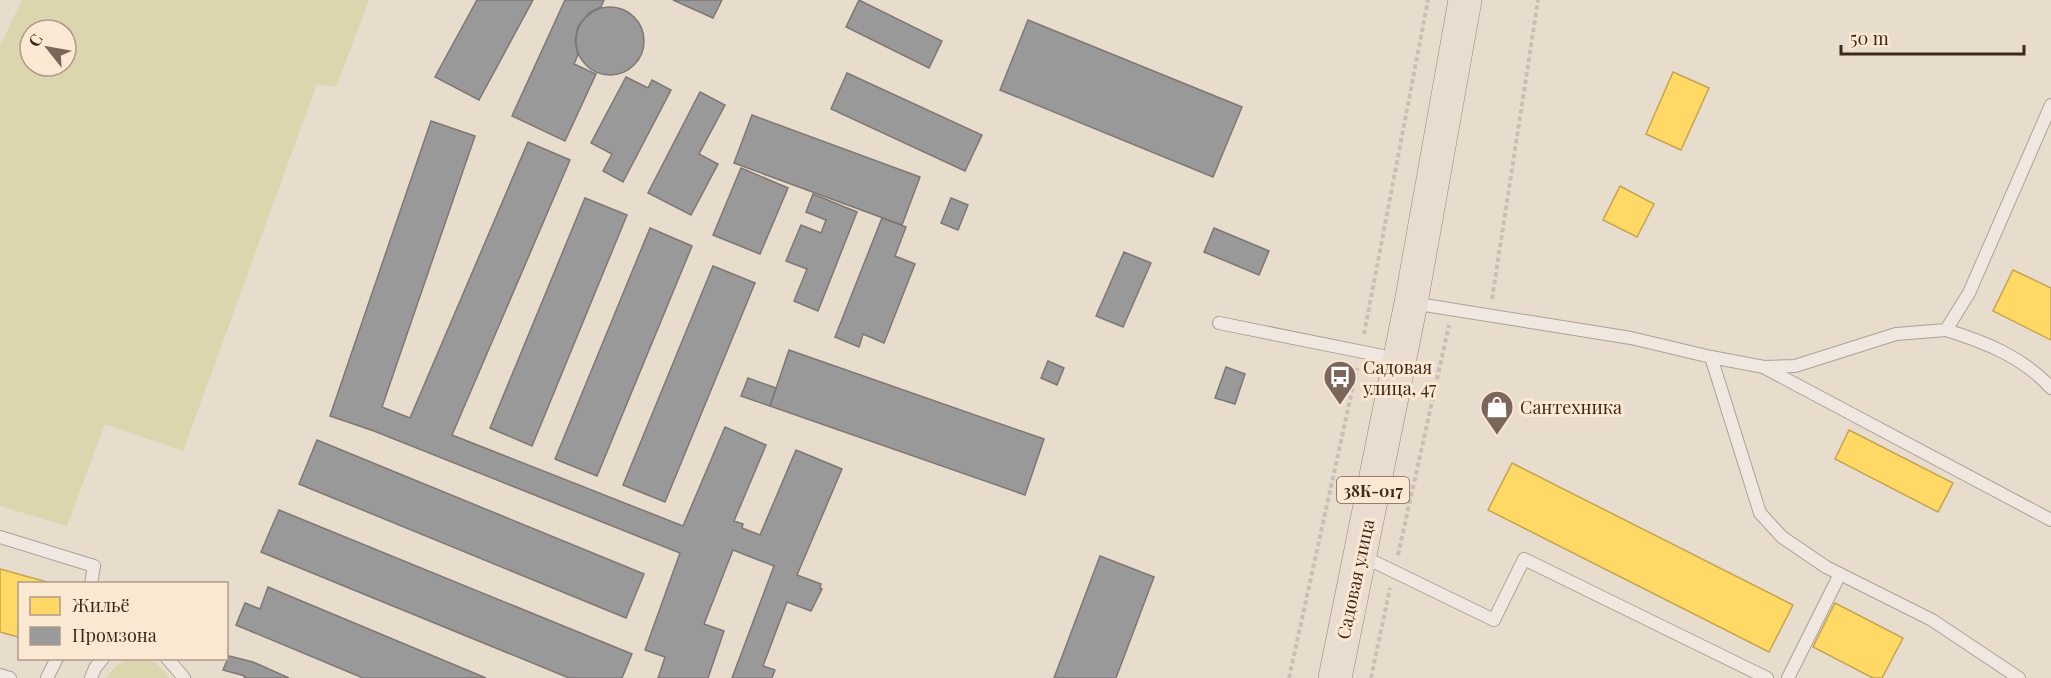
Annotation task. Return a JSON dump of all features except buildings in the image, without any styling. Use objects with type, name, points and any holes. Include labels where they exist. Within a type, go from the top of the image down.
[{"type":"main road","name":"38К-017","points":[[1411,303],[1465,0]]},
{"type":"main road","name":"Садовая улица","points":[[1335,678],[1411,303]]},
{"type":"lane","points":[[1946,330],[1969,293],[2051,105]]},
{"type":"lane","points":[[1411,303],[1631,338],[1764,367],[1796,366],[1896,334],[1946,330],[1985,342],[2037,372],[2051,388]]},
{"type":"lane","points":[[1219,323],[1400,359]]},
{"type":"lane","points":[[1711,357],[1760,513],[1782,537],[1826,567],[1932,620],[2019,678]]},
{"type":"lane","points":[[1764,367],[2051,520]]},
{"type":"lane","points":[[0,537],[94,566],[91,582]]},
{"type":"lane","points":[[1360,555],[1494,620],[1524,559],[1767,678]]},
{"type":"lane","points":[[1788,678],[1840,574]]},
{"type":"lane","points":[[47,678],[56,660]]},
{"type":"lane","points":[[91,678],[101,660]]},
{"type":"lane","points":[[169,660],[184,678]]},
{"type":"lane","points":[[0,675],[10,678]]},
{"type":"path","points":[[1489,315],[1538,0]]},
{"type":"path","points":[[1371,678],[1452,309]]},
{"type":"shaded area","points":[[22,0],[369,0],[336,87],[317,84],[183,451],[105,424],[67,526],[0,506],[0,46]]},
{"type":"shaded area","points":[[127,660],[145,660],[161,667],[169,678],[106,678],[118,664]]},
{"type":"place","name":"Садовая улица, 47","points":[[1340,406]]},
{"type":"place","name":"Сантехника","points":[[1497,436]]}]
